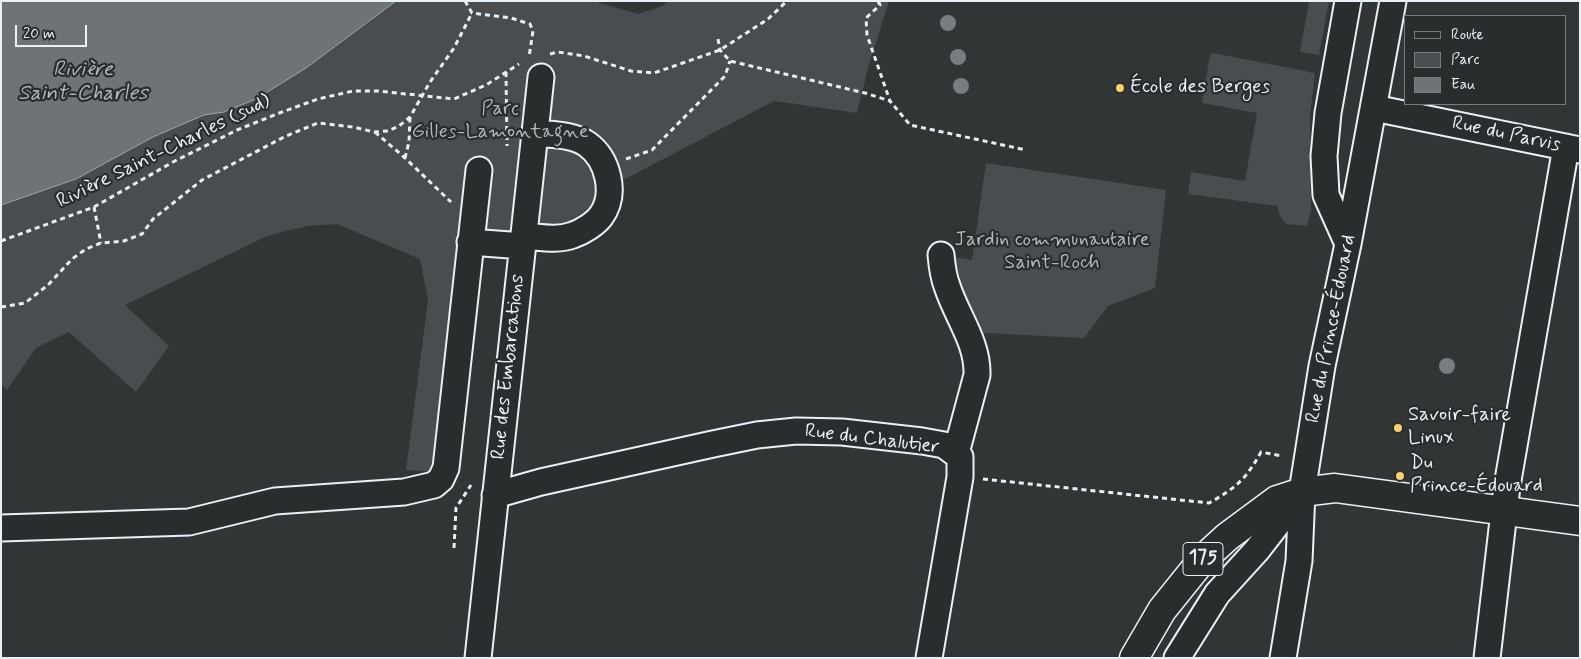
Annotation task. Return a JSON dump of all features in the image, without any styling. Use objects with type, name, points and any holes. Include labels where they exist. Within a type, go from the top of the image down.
[{"type":"main road","name":"175","points":[[1134,658],[1162,610],[1203,559],[1227,537],[1277,500],[1302,492],[1335,488],[1580,521]]},
{"type":"street","points":[[1348,1],[1328,113],[1324,156],[1326,194],[1348,244]]},
{"type":"street","name":"Rue du Prince-Édouard","points":[[1283,658],[1299,561],[1302,492],[1322,366],[1348,244],[1394,1]]},
{"type":"street","name":"Rue des Embarcations","points":[[478,658],[535,134],[539,62]]},
{"type":"street","name":"Rue du Parvis","points":[[1374,108],[1573,149]]},
{"type":"street","points":[[470,242],[559,239],[589,227],[601,216],[608,199],[609,180],[604,166],[588,145],[564,135],[535,134]]},
{"type":"street","points":[[1488,658],[1507,486],[1573,149]]},
{"type":"street","points":[[1,528],[189,522],[275,501],[404,492],[434,484],[441,479],[446,468],[479,170]]},
{"type":"street","points":[[941,256],[943,273],[948,288],[974,347],[977,362],[977,375],[958,465]]},
{"type":"street","name":"Rue du Chalutier","points":[[495,495],[541,482],[757,435],[796,431],[842,432],[944,445],[958,465],[929,658]]},
{"type":"street","points":[[1177,658],[1217,594],[1257,550],[1302,492]]},
{"type":"path","points":[[465,1],[472,13]]},
{"type":"path","points":[[472,13],[511,18],[530,24],[539,62],[558,52],[584,56],[631,71],[654,72],[720,50],[768,19],[787,1]]},
{"type":"path","points":[[878,1],[880,5],[866,18],[867,35],[890,102],[910,125],[1026,150]]},
{"type":"path","points":[[1,307],[25,303],[48,285],[72,259],[86,249],[101,243],[124,241],[142,234],[153,219],[202,180],[286,136],[318,123],[353,127],[374,132],[388,131],[399,126],[410,117],[454,48],[472,13]]},
{"type":"path","points":[[718,39],[720,50],[730,61],[865,93],[890,102]]},
{"type":"path","points":[[604,166],[652,150],[726,76],[730,61]]},
{"type":"path","name":"Rivière Saint-Charles (sud)","points":[[1,241],[94,207],[173,162],[237,130],[318,99],[353,91],[423,94],[454,98],[486,86],[521,63]]},
{"type":"path","points":[[405,158],[409,142],[410,117]]},
{"type":"path","points":[[374,132],[454,204]]},
{"type":"path","points":[[94,207],[101,243]]},
{"type":"path","points":[[958,465],[1209,503],[1231,491],[1251,470],[1261,452],[1307,460]]},
{"type":"green space","name":"Parc Gilles-Lamontagne","points":[[396,1],[593,1],[638,14],[663,6],[667,1],[889,1],[868,68],[857,113],[774,101],[610,187],[597,202],[564,226],[532,243],[466,236],[438,472],[406,470],[428,300],[420,259],[337,224],[309,226],[265,237],[125,305],[169,346],[136,392],[69,332],[36,348],[7,390],[1,384],[1,205],[76,179],[153,137],[204,115],[224,112],[256,99],[306,68]]},
{"type":"green space","points":[[1309,1],[1329,1],[1319,55],[1300,52]]},
{"type":"green space","points":[[1213,53],[1315,73],[1310,116],[1311,211],[1307,226],[1286,224],[1279,214],[1278,206],[1188,194],[1191,172],[1245,181],[1257,113],[1202,103],[1210,55]]},
{"type":"green space","name":"Jardin communautaire Saint-Roch","points":[[986,163],[1166,190],[1155,288],[1108,306],[1084,338],[967,332],[941,255],[972,260]]},
{"type":"water","name":"Rivière Saint-Charles","points":[[1,1],[396,1],[306,68],[256,99],[224,112],[204,115],[153,137],[76,179],[1,205]]},
{"type":"place","name":"École des Berges","points":[[1120,88]]},
{"type":"place","name":"Savoir-faire Linux","points":[[1398,428]]},
{"type":"place","name":"Du Prince-Édouard","points":[[1400,476]]}]
